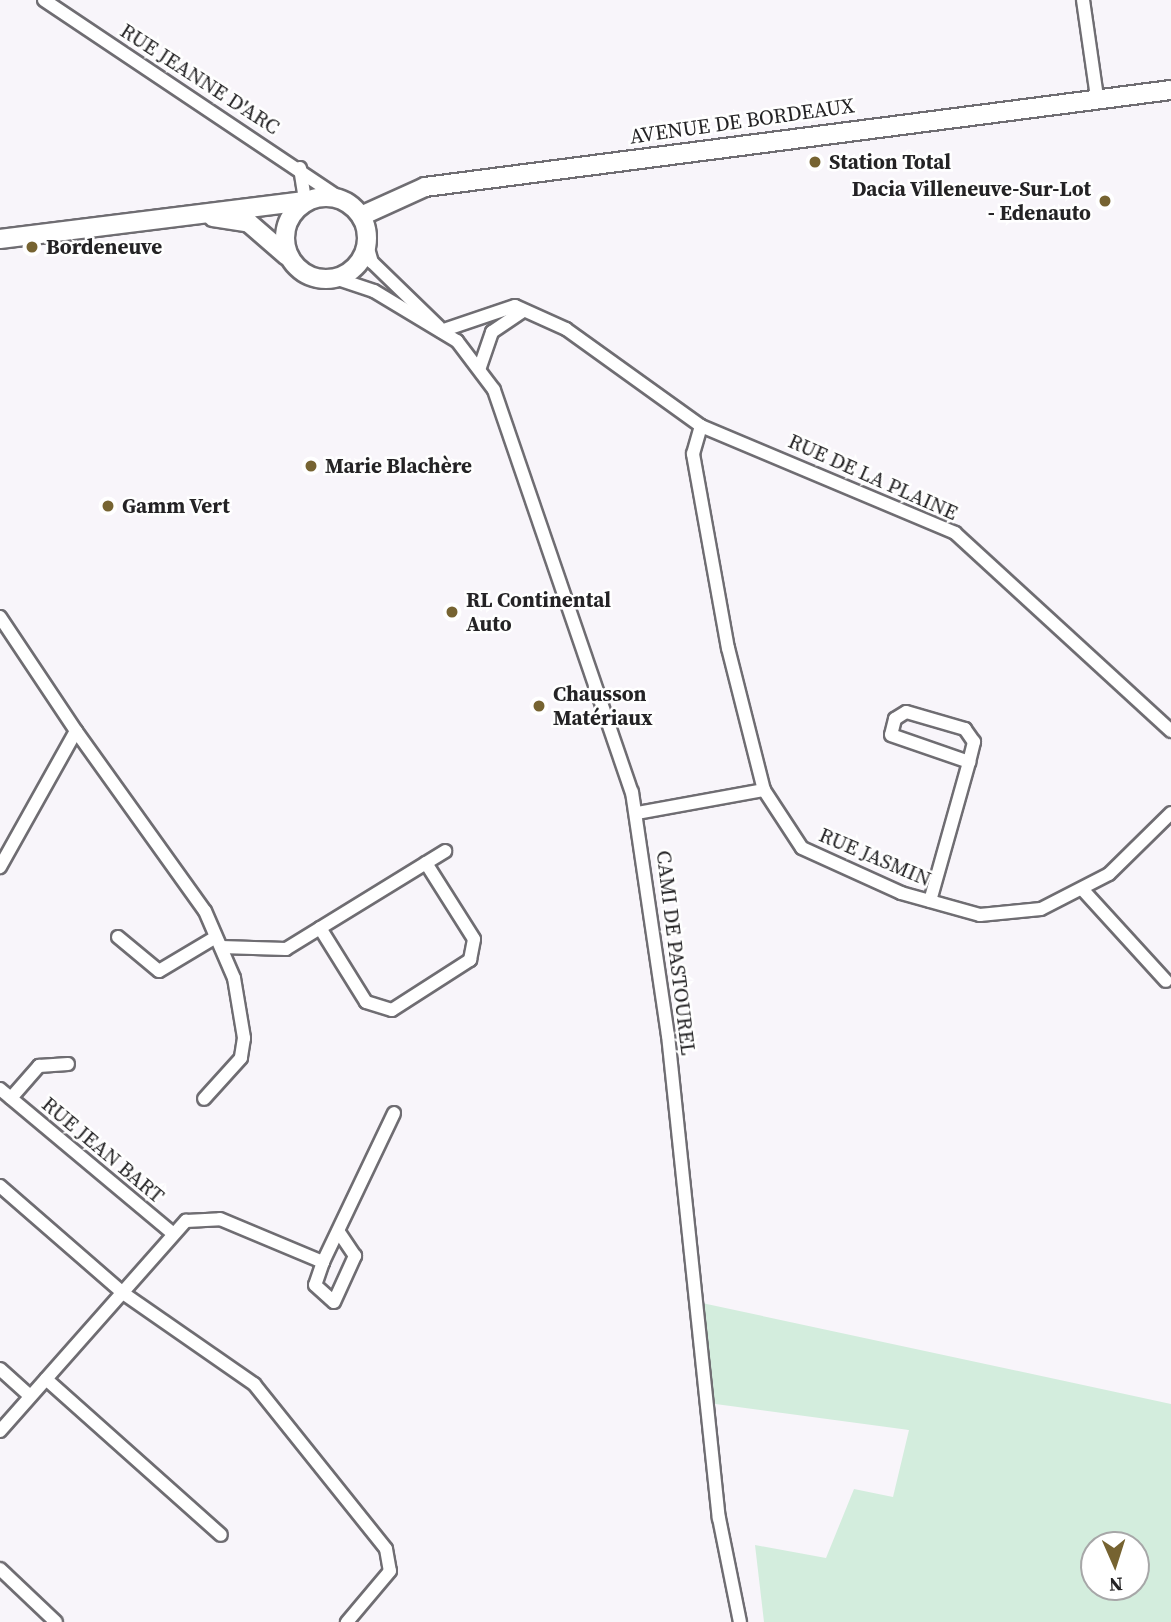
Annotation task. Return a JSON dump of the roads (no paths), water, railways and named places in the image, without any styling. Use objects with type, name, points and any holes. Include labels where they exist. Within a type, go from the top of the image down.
[{"type":"main road","name":"AVENUE DE BORDEAUX","points":[[1136,91],[1171,81]]},
{"type":"main road","name":"AVENUE DE BORDEAUX","points":[[361,216],[425,187],[1136,91],[1171,90]]},
{"type":"main road","points":[[0,239],[305,201],[341,199],[361,216],[367,245],[358,264],[335,278],[308,276],[249,223],[185,216]]},
{"type":"main road","points":[[290,260],[286,226],[305,201]]},
{"type":"street","name":"RUE JEANNE D'ARC","points":[[44,0],[300,168],[341,199]]},
{"type":"street","points":[[1083,0],[1097,97]]},
{"type":"street","points":[[300,168],[305,201]]},
{"type":"street","name":"CAMI DE PASTOUREL","points":[[367,245],[372,262],[480,366],[558,564],[637,813],[686,1191],[716,1490],[740,1622]]},
{"type":"street","name":"CAMI DE PASTOUREL","points":[[335,278],[374,291],[441,331]]},
{"type":"street","name":"RUE DE LA PLAINE","points":[[441,331],[503,307],[523,310],[566,329],[701,426],[955,533],[1171,731]]},
{"type":"street","points":[[480,366],[492,332],[523,310]]},
{"type":"street","name":"RUE JASMIN","points":[[701,426],[693,454],[729,649],[764,790],[802,848],[930,901],[980,915],[1041,909],[1083,890],[1109,874],[1171,813]]},
{"type":"street","points":[[0,617],[76,731],[205,911],[234,978],[244,1038],[241,1058],[204,1099]]},
{"type":"street","points":[[930,901],[969,762],[974,742],[965,730],[906,712],[895,719],[891,735],[969,762]]},
{"type":"street","points":[[1,862],[76,731]]},
{"type":"street","points":[[637,813],[764,790]]},
{"type":"street","points":[[118,937],[159,971],[218,942],[286,949],[445,851]]},
{"type":"street","points":[[320,928],[366,1002],[392,1010],[470,960],[474,939],[426,863]]},
{"type":"street","points":[[1083,890],[1166,981]]},
{"type":"street","name":"RUE JEAN BART","points":[[11,1098],[39,1066],[68,1064]]},
{"type":"street","name":"RUE JEAN BART","points":[[0,1089],[170,1231]]},
{"type":"street","points":[[338,1231],[355,1256],[334,1301],[315,1285],[323,1262],[394,1113]]},
{"type":"street","points":[[0,1186],[123,1293],[254,1384],[386,1549],[390,1571],[347,1622]]},
{"type":"street","points":[[0,1431],[123,1293],[170,1231],[186,1221],[220,1219],[323,1262]]},
{"type":"street","points":[[0,1369],[30,1396]]},
{"type":"street","points":[[46,1379],[221,1535]]},
{"type":"street","points":[[0,1570],[57,1622]]},
{"type":"place","name":"Station Total","points":[[815,162]]},
{"type":"place","name":"Dacia Villeneuve-Sur-Lot - Edenauto","points":[[1105,201]]},
{"type":"place","name":"Bordeneuve","points":[[32,247]]},
{"type":"place","name":"Marie Blachère","points":[[311,466]]},
{"type":"place","name":"Gamm Vert","points":[[108,506]]},
{"type":"place","name":"RL Continental Auto","points":[[452,612]]},
{"type":"place","name":"Chausson Matériaux","points":[[539,706]]}]
